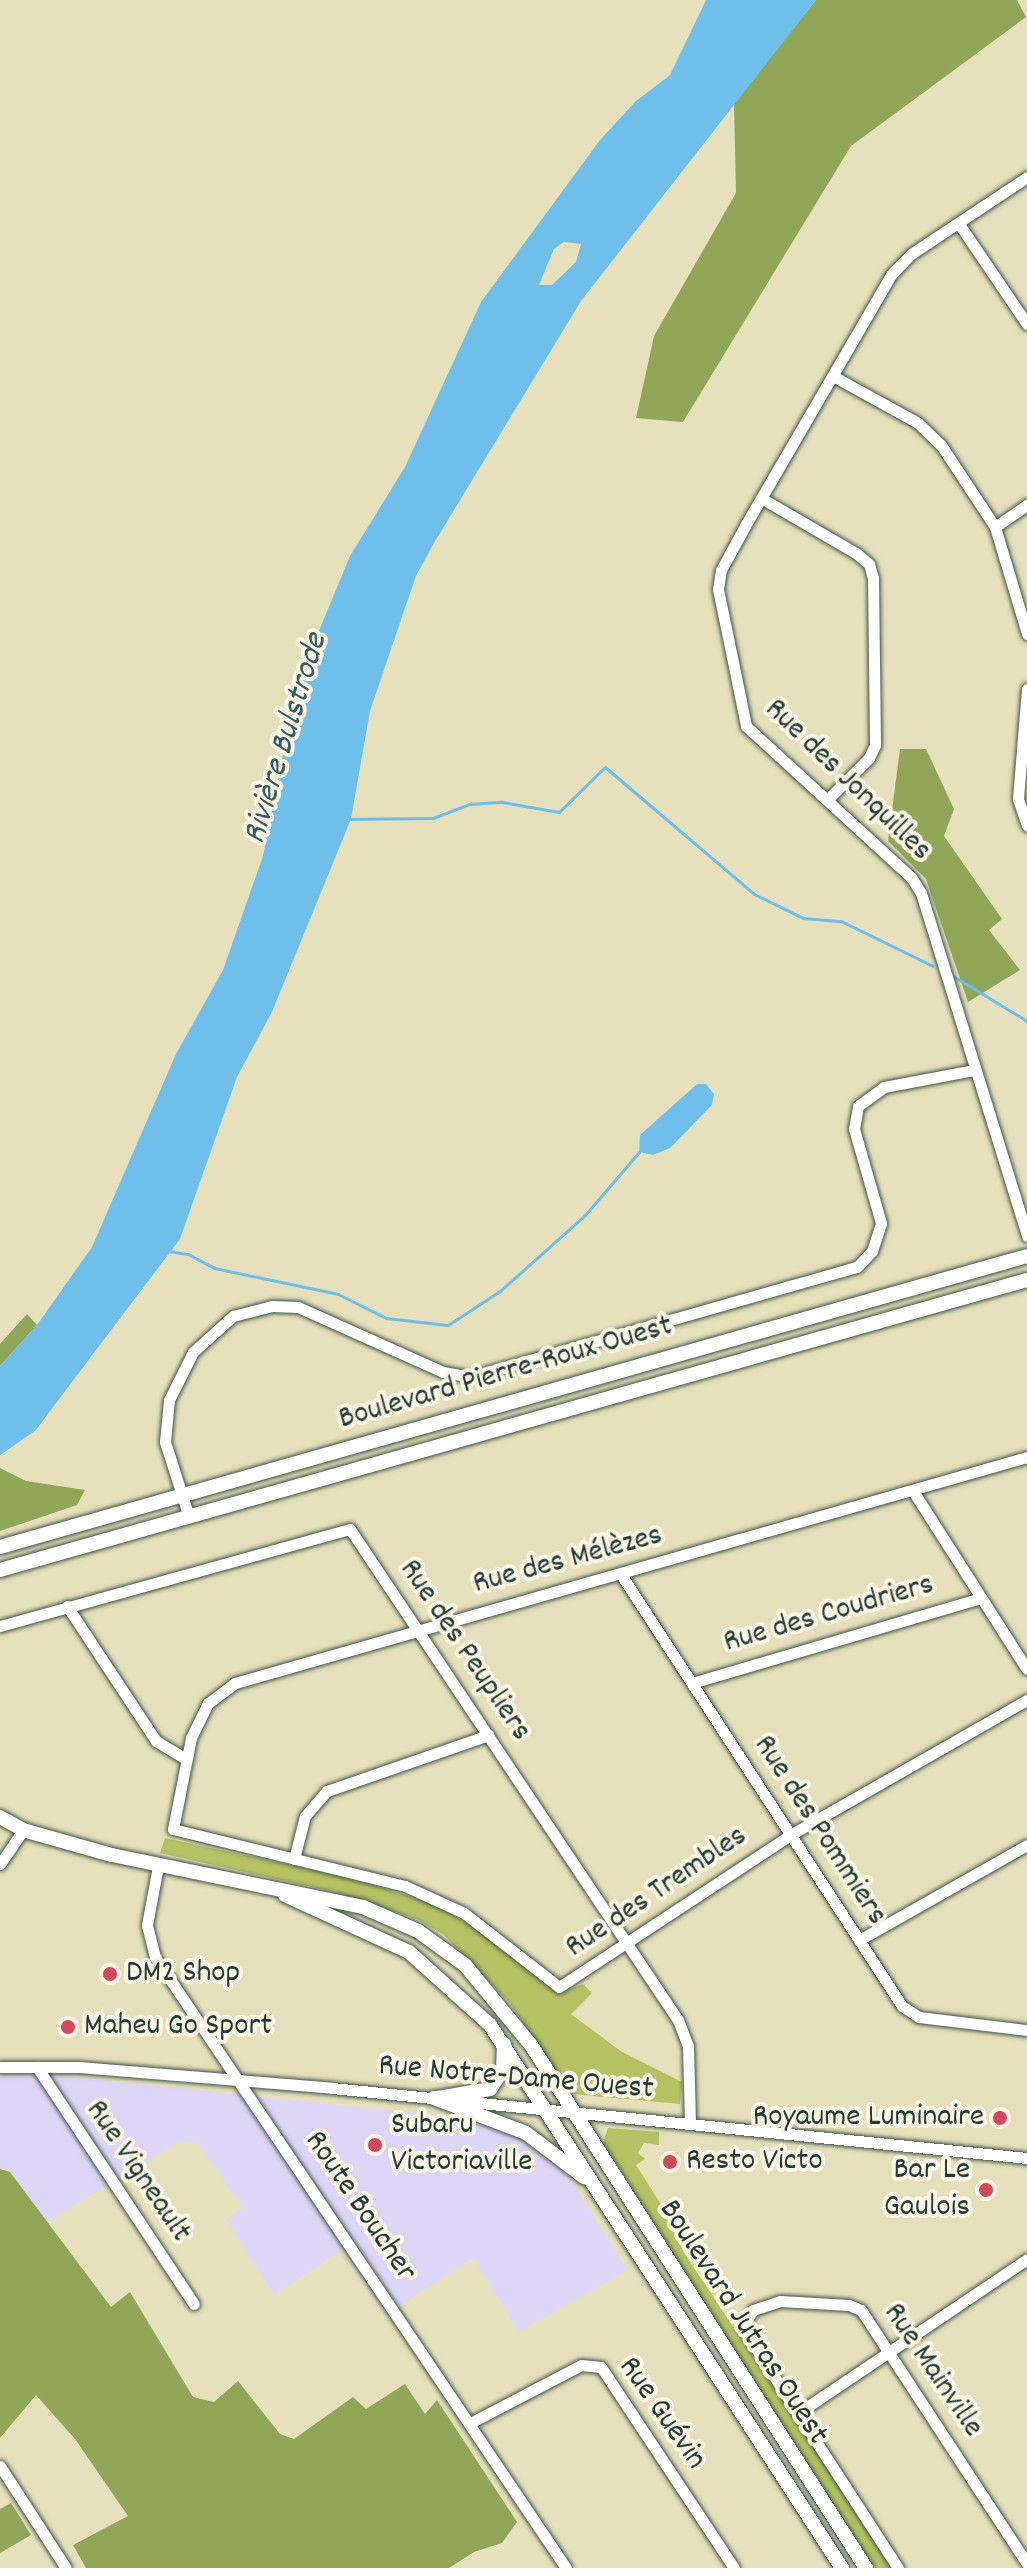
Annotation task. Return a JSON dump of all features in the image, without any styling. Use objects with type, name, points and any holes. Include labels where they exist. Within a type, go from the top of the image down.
[{"type":"main road","name":"Boulevard Pierre-Roux Ouest","points":[[0,1547],[1027,1256]]},
{"type":"main road","name":"Boulevard Pierre-Roux Ouest","points":[[0,1570],[1027,1280]]},
{"type":"main road","name":"Boulevard Jutras Ouest","points":[[0,1817],[23,1830],[158,1866],[278,1891],[318,1895],[394,1919],[465,1965],[507,2010],[866,2568]]},
{"type":"main road","name":"Boulevard Jutras Ouest","points":[[278,1891],[409,1952],[473,2005],[504,2043],[842,2568]]},
{"type":"main road","points":[[434,2098],[490,2089],[503,2070],[504,2043]]},
{"type":"main road","points":[[434,2098],[526,2133],[599,2191]]},
{"type":"street","name":"Rue des Jonquilles","points":[[1027,177],[911,254],[891,275],[761,498],[719,577],[740,713],[746,726],[911,877],[921,893],[1027,1236]]},
{"type":"street","points":[[959,224],[1027,324]]},
{"type":"street","points":[[833,376],[931,434],[995,527],[1027,634]]},
{"type":"street","points":[[761,498],[856,553],[869,564],[873,578],[875,745],[869,758],[828,799]]},
{"type":"street","points":[[995,527],[1027,505]]},
{"type":"street","points":[[1027,689],[1025,744],[1018,799],[1027,825]]},
{"type":"street","points":[[189,1517],[165,1442],[172,1391],[201,1342],[233,1316],[272,1306],[298,1307],[443,1372],[470,1377],[857,1267],[872,1251],[881,1223],[854,1129],[858,1106],[884,1087],[974,1070]]},
{"type":"street","name":"Rue des Mélèzes","points":[[173,1829],[186,1759],[200,1717],[220,1691],[418,1628],[622,1576],[1027,1457]]},
{"type":"street","points":[[913,1491],[1027,1669]]},
{"type":"street","name":"Rue des Peupliers","points":[[0,1626],[344,1528],[355,1535],[629,1944],[684,2033],[690,2122]]},
{"type":"street","name":"Rue des Pommiers","points":[[622,1576],[859,1940],[910,2013],[1027,2030]]},
{"type":"street","name":"Rue des Coudriers","points":[[692,1683],[981,1598]]},
{"type":"street","points":[[67,1606],[156,1741],[186,1759]]},
{"type":"street","name":"Rue des Trembles","points":[[173,1829],[405,1886],[439,1899],[483,1925],[559,1987],[629,1944],[790,1835],[1027,1700]]},
{"type":"street","points":[[294,1859],[305,1816],[327,1791],[489,1735]]},
{"type":"street","points":[[0,1864],[23,1830]]},
{"type":"street","points":[[859,1940],[1027,1845]]},
{"type":"street","name":"Route Boucher","points":[[158,1866],[149,1942],[472,2422],[566,2568]]},
{"type":"street","name":"Rue Notre-Dame Ouest","points":[[0,2067],[242,2081],[572,2110],[1027,2158]]},
{"type":"street","name":"Rue Vigneault","points":[[37,2067],[194,2304]]},
{"type":"street","points":[[898,2568],[798,2413],[1027,2259]]},
{"type":"street","name":"Rue Mainville","points":[[798,2413],[742,2327],[744,2318],[780,2301],[849,2305],[869,2319],[1027,2564]]},
{"type":"street","name":"Rue Guévin","points":[[472,2422],[581,2365],[601,2367],[734,2568]]},
{"type":"street","points":[[0,2466],[66,2568]]},
{"type":"shaded area","points":[[53,2075],[461,2118],[509,2131],[568,2176],[628,2270],[519,2332],[473,2258],[386,2315],[343,2249],[274,2295],[226,2220],[243,2208],[197,2143],[181,2141],[47,2222],[10,2172],[0,2169],[0,2076]]},
{"type":"green space","points":[[816,0],[1017,0],[1026,17],[851,146],[683,422],[636,418],[654,336],[736,193],[734,103]]},
{"type":"green space","points":[[900,749],[926,749],[954,809],[944,836],[1002,919],[989,930],[1020,970],[968,1002],[926,879],[888,841]]},
{"type":"green space","points":[[27,1314],[37,1325],[0,1366],[0,1344]]},
{"type":"green space","points":[[0,1468],[26,1481],[85,1490],[77,1505],[0,1531]]},
{"type":"green space","points":[[165,1838],[354,1879],[434,1904],[484,1934],[552,1990],[562,1992],[583,1984],[592,1993],[571,2014],[622,2052],[682,2082],[680,2104],[572,2094],[510,2003],[444,1935],[417,1919],[335,1892],[160,1853]]},
{"type":"green space","points":[[608,2128],[659,2132],[659,2145],[644,2143],[638,2153],[645,2159],[636,2165],[690,2250],[683,2251],[893,2568],[875,2568],[603,2143]]},
{"type":"green space","points":[[0,2169],[10,2172],[111,2307],[130,2292],[193,2397],[214,2402],[238,2381],[280,2434],[294,2439],[353,2397],[366,2409],[405,2384],[425,2414],[437,2400],[517,2522],[502,2543],[474,2552],[449,2568],[86,2568],[73,2545],[128,2516],[75,2439],[36,2395],[0,2438]]},
{"type":"green space","points":[[11,2503],[31,2535],[0,2553],[0,2509]]},
{"type":"water","name":"Rivière Bulstrode","points":[[706,0],[816,0],[581,301],[434,543],[416,576],[370,711],[351,819],[272,1012],[237,1077],[180,1239],[35,1431],[0,1455],[0,1366],[37,1325],[92,1247],[176,1054],[223,970],[263,856],[297,684],[350,556],[405,467],[481,302],[600,140],[636,101],[670,75]],"holes":[[[564,242],[581,244],[576,262],[552,285],[539,285],[554,249]]]},
{"type":"water","points":[[697,1084],[706,1084],[714,1094],[712,1105],[670,1148],[653,1155],[639,1152],[640,1135]]},
{"type":"waterway","points":[[348,819],[433,818],[470,804],[502,802],[559,812],[605,767],[754,894],[803,918],[841,921],[933,966]]},
{"type":"waterway","points":[[953,976],[1027,1021]]},
{"type":"waterway","points":[[168,1251],[188,1254],[214,1268],[338,1294],[386,1318],[448,1325],[500,1291],[585,1215],[639,1152]]},
{"type":"place","name":"DM2 Shop","points":[[110,1974]]},
{"type":"place","name":"Maheu Go Sport","points":[[68,2027]]},
{"type":"place","name":"Royaume Luminaire","points":[[1000,2118]]},
{"type":"place","name":"Subaru Victoriaville","points":[[375,2145]]},
{"type":"place","name":"Resto Victo","points":[[670,2162]]},
{"type":"place","name":"Bar Le Gaulois","points":[[986,2190]]}]
